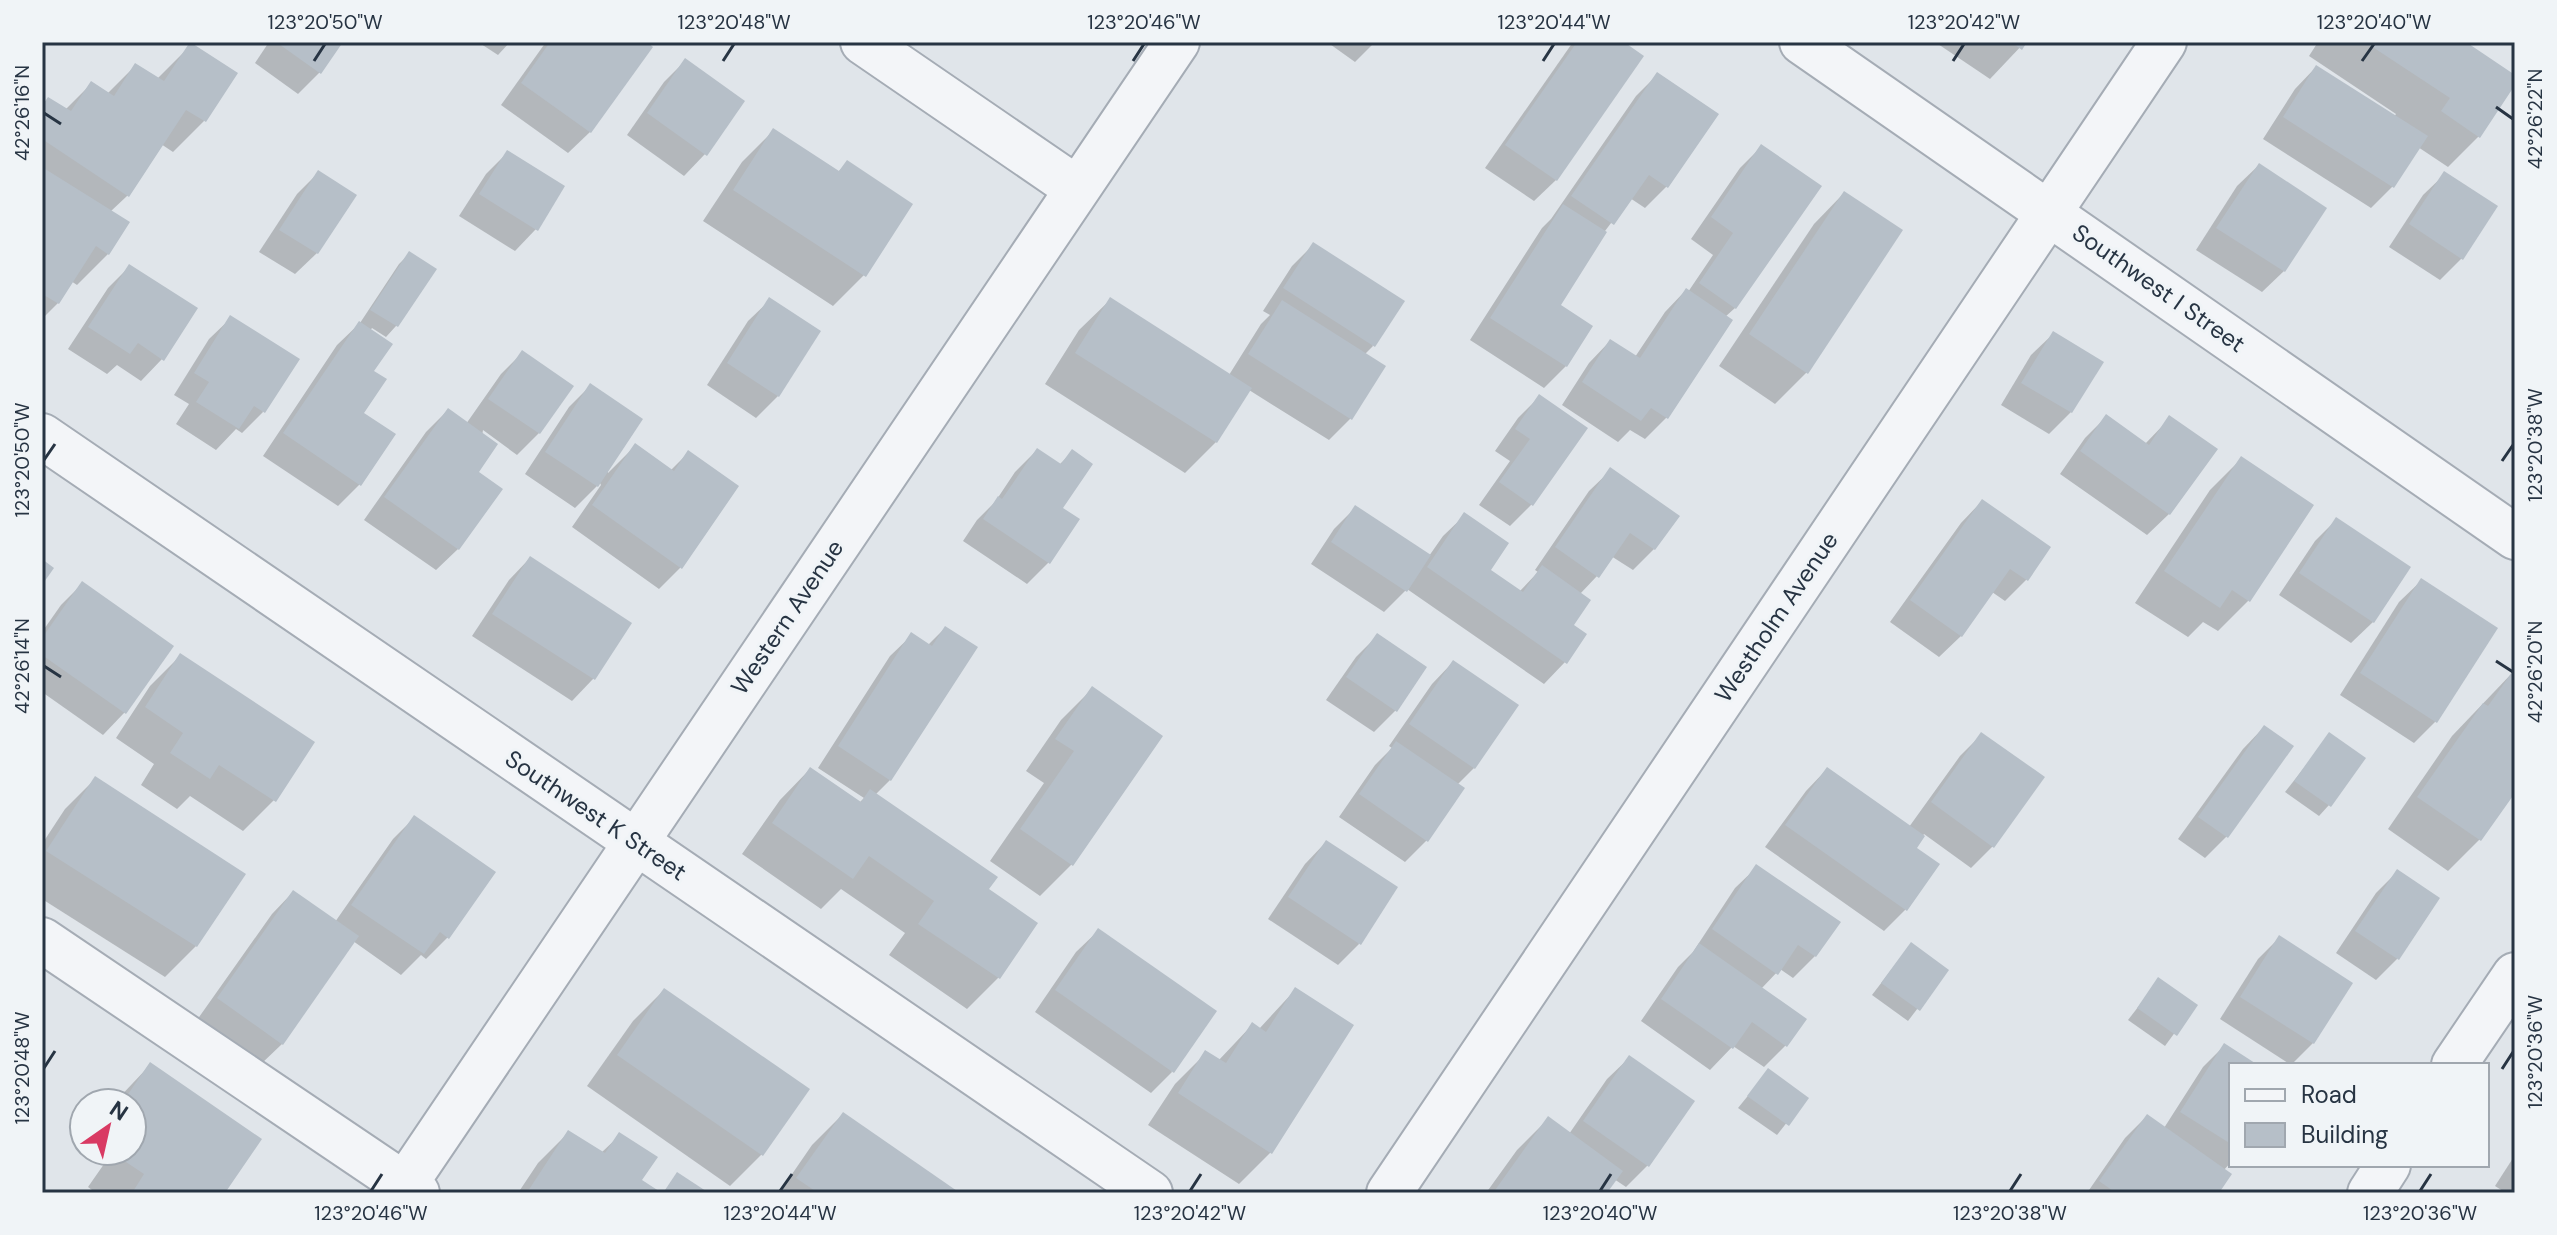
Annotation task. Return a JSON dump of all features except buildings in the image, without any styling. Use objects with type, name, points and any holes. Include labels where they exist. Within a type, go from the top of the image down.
[{"type":"street","points":[[863,42],[1076,188]]},
{"type":"street","name":"Western Avenue","points":[[407,1190],[636,843],[1177,42]]},
{"type":"street","name":"Southwest I Street","points":[[1802,42],[2515,537]]},
{"type":"street","name":"Westholm Avenue","points":[[1389,1193],[2164,42]]},
{"type":"street","name":"Southwest K Street","points":[[42,436],[1150,1193]]},
{"type":"street","points":[[42,940],[407,1190]]},
{"type":"street","points":[[2455,1063],[2515,975]]},
{"type":"street","points":[[2370,1193],[2387,1167]]}]
